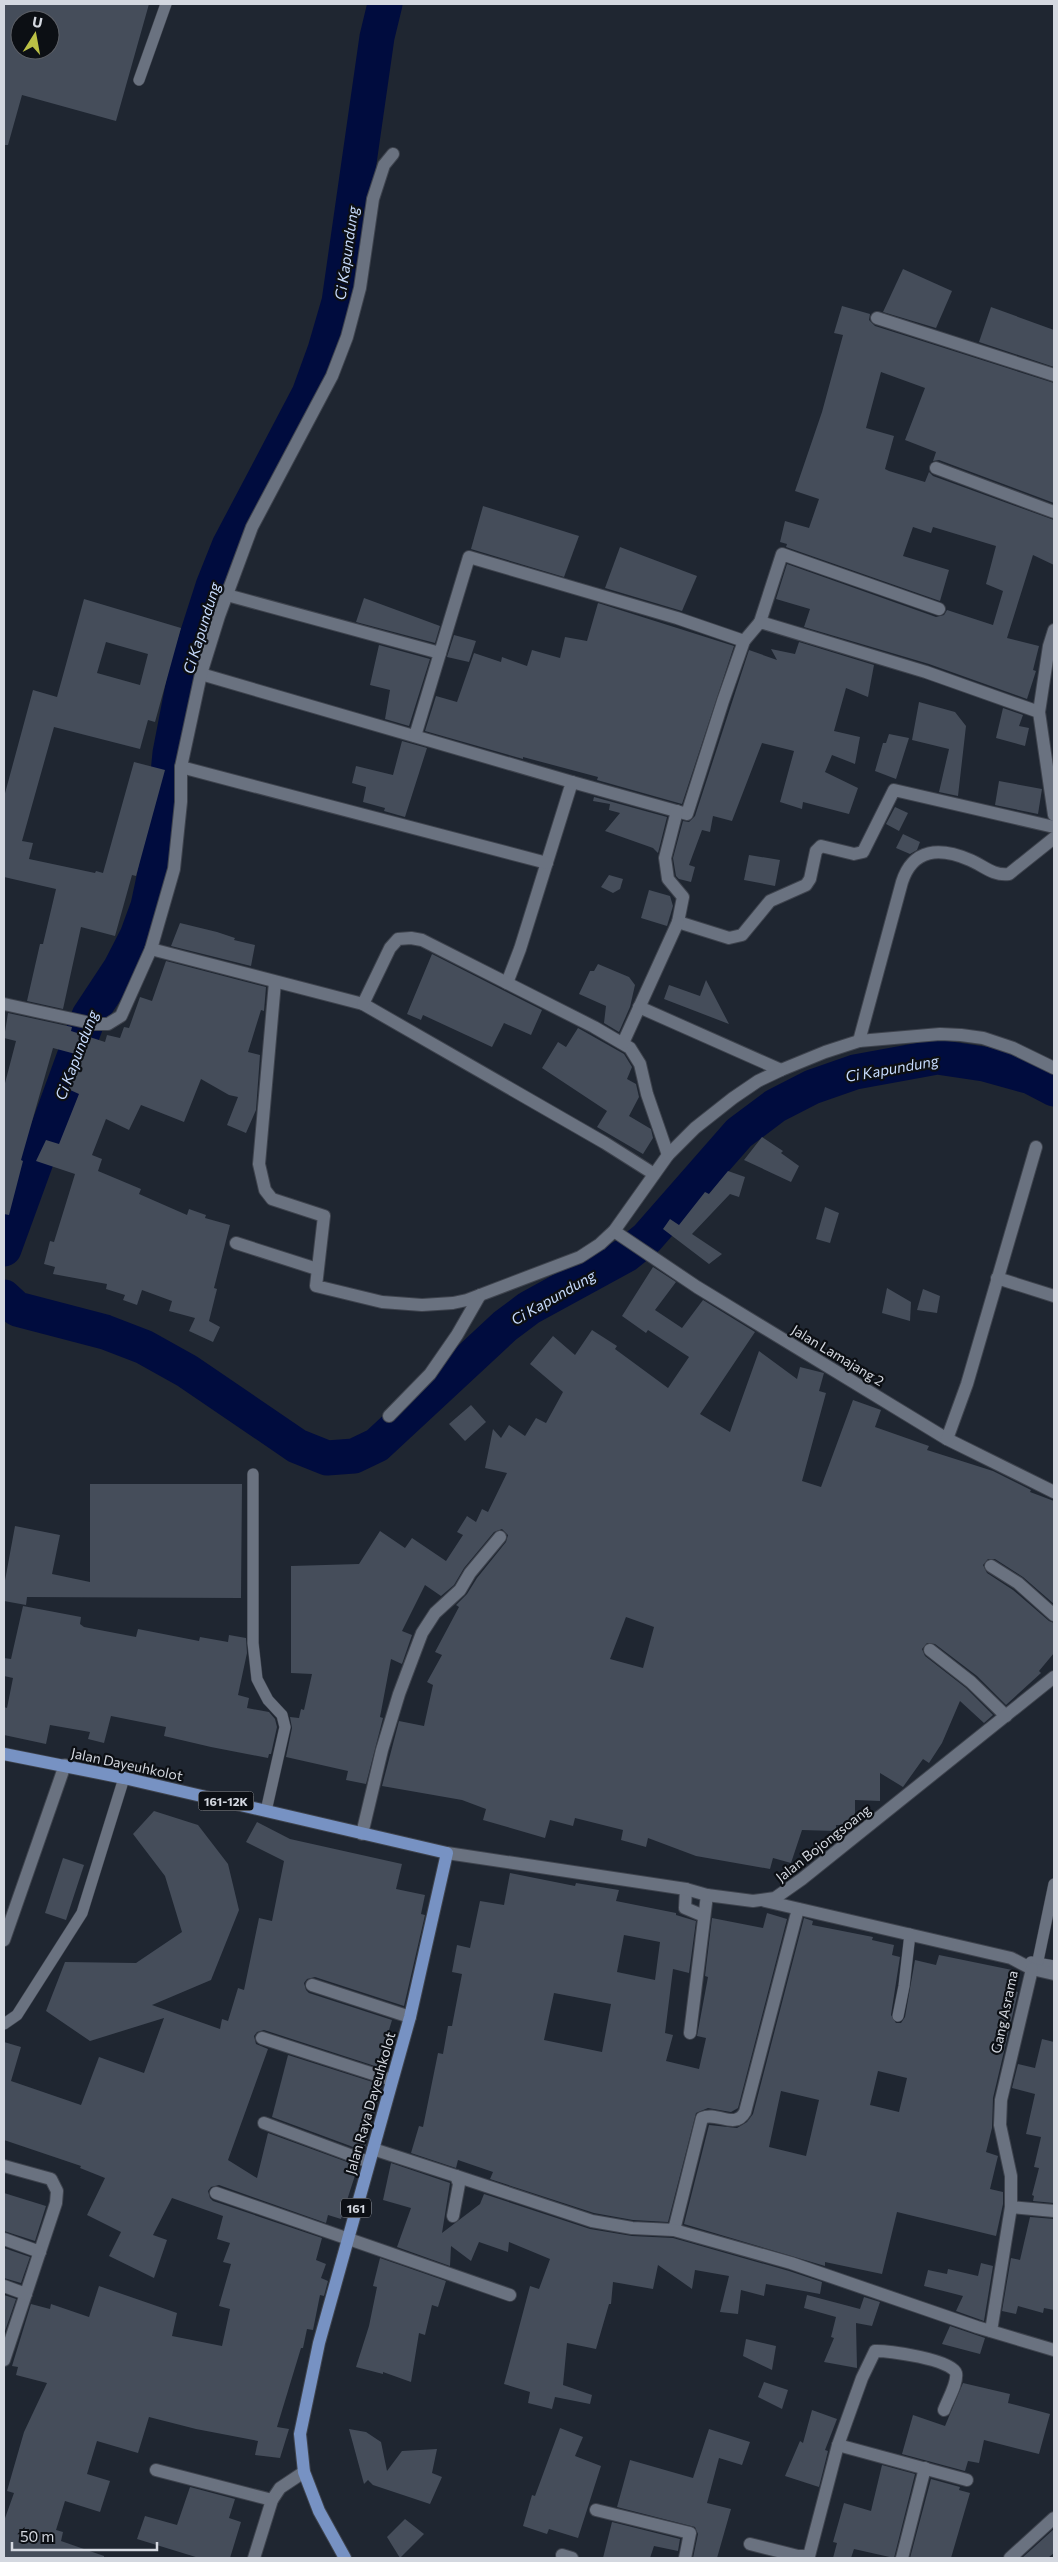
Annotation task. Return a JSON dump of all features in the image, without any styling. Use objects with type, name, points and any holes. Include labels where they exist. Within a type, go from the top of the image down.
[{"type":"main road","name":"Jalan Dayeuhkolot","points":[[4,1754],[124,1778],[447,1853]]},
{"type":"main road","name":"Jalan Raya Dayeuhkolot","points":[[345,2558],[319,2510],[304,2472],[300,2434],[308,2390],[347,2240],[410,2017],[447,1853]]},
{"type":"street","points":[[4,1004],[95,1024],[108,1024],[121,1016],[152,949],[174,869],[181,802],[181,767],[201,674],[252,527],[332,376],[348,337],[360,288],[373,199],[384,165],[393,154]]},
{"type":"street","points":[[877,318],[1054,375]]},
{"type":"street","points":[[936,468],[1054,512]]},
{"type":"street","points":[[201,674],[688,814],[723,701],[744,641],[760,622],[782,554],[938,609]]},
{"type":"street","points":[[415,736],[469,557],[677,618],[744,641]]},
{"type":"street","points":[[227,595],[440,653]]},
{"type":"street","points":[[760,622],[926,672],[1039,712]]},
{"type":"street","points":[[1054,630],[1049,646],[1039,712],[1050,769],[1054,815]]},
{"type":"street","points":[[181,767],[547,863]]},
{"type":"street","points":[[507,983],[572,782]]},
{"type":"street","points":[[678,922],[729,938],[742,935],[770,901],[806,885],[810,880],[816,851],[820,846],[854,854],[863,852],[894,790],[1054,827]]},
{"type":"street","points":[[623,1043],[678,922],[683,897],[668,879],[665,858],[677,811]]},
{"type":"street","points":[[859,1041],[906,868],[921,855],[938,852],[956,854],[1000,875],[1009,874],[1054,838]]},
{"type":"street","points":[[363,1004],[390,948],[398,939],[411,938],[422,940],[630,1048],[640,1064],[647,1094],[668,1155]]},
{"type":"street","points":[[152,949],[363,1004],[605,1143],[654,1174]]},
{"type":"street","points":[[275,982],[259,1164],[265,1190],[272,1199],[324,1216],[315,1282],[319,1288],[382,1302],[422,1305],[453,1303],[480,1295],[580,1257],[617,1234],[654,1174],[668,1155],[695,1128],[758,1081],[825,1052],[859,1041],[940,1034],[961,1035],[983,1038],[1014,1048],[1054,1068]]},
{"type":"street","points":[[639,1007],[781,1070]]},
{"type":"street","points":[[947,1439],[967,1384],[1036,1147]]},
{"type":"street","name":"Jalan Lamajang 2","points":[[617,1234],[648,1256],[947,1439],[1054,1492]]},
{"type":"street","points":[[236,1243],[317,1269]]},
{"type":"street","points":[[997,1278],[1054,1296]]},
{"type":"street","points":[[389,1416],[430,1374],[457,1335],[480,1295]]},
{"type":"street","points":[[362,1834],[382,1750],[399,1694],[422,1633],[434,1613],[460,1590],[470,1573],[500,1537]]},
{"type":"street","points":[[991,1566],[1018,1583],[1054,1615]]},
{"type":"street","points":[[930,1650],[971,1682],[1006,1716]]},
{"type":"street","name":"Jalan Bojongsoang","points":[[447,1853],[686,1888],[740,1900],[765,1901],[786,1892],[1054,1677]]},
{"type":"street","points":[[4,1940],[65,1765]]},
{"type":"street","points":[[686,1888],[685,1908],[704,1916]]},
{"type":"street","points":[[690,2033],[707,1894]]},
{"type":"street","name":"Gang Asrama","points":[[765,1901],[1011,1958],[1035,1968],[1001,2100],[1000,2125],[1011,2176],[1011,2207],[991,2331]]},
{"type":"street","points":[[674,2230],[702,2118],[709,2116],[736,2120],[742,2118],[745,2112],[798,1909]]},
{"type":"street","points":[[1035,1968],[1054,1974]]},
{"type":"street","points":[[312,1985],[410,2017]]},
{"type":"street","points":[[262,2038],[392,2080]]},
{"type":"street","points":[[264,2123],[371,2155],[456,2176],[592,2221],[632,2228],[674,2230],[791,2263],[991,2331],[1054,2350]]},
{"type":"street","points":[[4,2166],[51,2179],[56,2185],[56,2203],[26,2294],[7,2344],[4,2360]]},
{"type":"street","points":[[453,2216],[459,2184],[456,2176]]},
{"type":"street","points":[[216,2193],[510,2295]]},
{"type":"street","points":[[1011,2207],[1054,2211]]},
{"type":"street","points":[[4,2239],[40,2252]]},
{"type":"street","points":[[4,2286],[26,2294]]},
{"type":"street","points":[[750,2544],[798,2556],[808,2556],[838,2445],[862,2378],[875,2352],[884,2350],[939,2362],[952,2367],[956,2372],[956,2378],[944,2410]]},
{"type":"street","points":[[838,2445],[968,2480]]},
{"type":"street","points":[[902,2558],[925,2468]]},
{"type":"street","points":[[156,2470],[272,2500]]},
{"type":"street","points":[[254,2558],[272,2500],[280,2488],[304,2472]]},
{"type":"street","points":[[596,2510],[690,2533],[684,2558]]},
{"type":"street","points":[[1010,2558],[1053,2522]]},
{"type":"lane","points":[[139,80],[166,4]]},
{"type":"lane","points":[[253,1474],[253,1643],[256,1679],[268,1700],[282,1715],[285,1727],[266,1811]]},
{"type":"lane","points":[[4,2024],[17,2015],[82,1912],[124,1778]]},
{"type":"lane","points":[[1054,1884],[1035,1968],[1054,1966]]},
{"type":"lane","points":[[898,2016],[904,1986],[910,1934]]},
{"type":"building","points":[[4,4],[149,4],[116,121],[22,95],[8,145],[4,145]]},
{"type":"building","points":[[903,269],[952,291],[936,328],[883,312]]},
{"type":"building","points":[[842,306],[870,314],[869,320],[875,326],[1054,383],[1054,503],[939,460],[933,461],[936,452],[905,440],[925,388],[881,372],[866,428],[894,436],[885,469],[889,471],[925,482],[929,472],[933,476],[1054,520],[1054,565],[1033,555],[1007,638],[1039,646],[1033,670],[1036,671],[1027,699],[929,664],[804,627],[810,609],[776,599],[787,564],[936,617],[944,615],[947,610],[993,625],[1003,591],[986,584],[996,546],[933,527],[931,533],[913,527],[903,556],[949,570],[940,601],[786,547],[787,544],[780,542],[785,521],[809,528],[819,499],[795,491],[822,412],[843,335],[834,333]]},
{"type":"building","points":[[991,307],[1054,330],[1054,367],[979,342]]},
{"type":"building","points":[[483,506],[579,536],[564,577],[471,549]]},
{"type":"building","points":[[620,547],[697,576],[682,611],[605,588]]},
{"type":"building","points":[[364,598],[440,626],[435,643],[356,622]]},
{"type":"building","points":[[84,599],[181,628],[155,722],[148,720],[140,749],[54,727],[22,841],[33,843],[29,859],[103,873],[134,762],[165,770],[136,876],[132,875],[115,936],[81,927],[63,1009],[27,1001],[40,944],[43,944],[56,889],[4,877],[4,797],[33,690],[57,697]],"holes":[[[106,642],[148,654],[140,685],[97,673]]]},
{"type":"building","points":[[598,603],[734,646],[682,804],[597,780],[598,777],[523,757],[523,759],[425,731],[436,696],[457,702],[474,653],[501,662],[502,657],[527,666],[532,650],[560,658],[565,637],[587,641]]},
{"type":"building","points":[[454,635],[476,641],[469,662],[447,657]]},
{"type":"building","points":[[799,642],[874,665],[868,697],[846,688],[834,731],[860,737],[855,764],[832,755],[825,772],[858,788],[849,814],[803,802],[802,809],[780,802],[794,751],[762,743],[732,821],[713,816],[710,832],[702,830],[689,865],[695,867],[691,882],[679,879],[676,876],[673,858],[683,821],[689,822],[695,816],[749,650],[777,660],[771,649],[795,654]]},
{"type":"building","points":[[379,645],[430,659],[409,726],[385,719],[390,690],[370,685]]},
{"type":"building","points":[[919,702],[955,712],[966,726],[958,796],[939,792],[949,749],[912,740]]},
{"type":"building","points":[[1003,708],[1023,715],[1019,726],[1029,728],[1025,746],[996,738]]},
{"type":"building","points":[[889,734],[909,738],[896,779],[875,771],[883,743],[886,743]]},
{"type":"building","points":[[402,741],[427,748],[405,817],[384,811],[385,808],[363,802],[366,787],[352,783],[356,766],[393,775]]},
{"type":"building","points":[[999,781],[1042,789],[1038,814],[995,805]]},
{"type":"building","points":[[594,797],[667,817],[658,853],[653,848],[605,831],[620,813],[609,810],[610,804],[593,801]]},
{"type":"building","points":[[895,807],[908,813],[899,831],[886,824]]},
{"type":"building","points":[[903,834],[920,842],[917,850],[910,854],[896,848]]},
{"type":"building","points":[[749,855],[780,860],[775,886],[744,880]]},
{"type":"building","points":[[609,875],[623,879],[620,889],[613,893],[601,887]]},
{"type":"building","points":[[649,890],[670,896],[673,906],[667,926],[641,918]]},
{"type":"building","points":[[180,923],[217,932],[235,938],[234,940],[255,945],[251,966],[171,946]]},
{"type":"building","points":[[432,954],[542,1010],[531,1035],[504,1023],[492,1047],[423,1015],[421,1020],[407,1014]]},
{"type":"building","points":[[166,961],[266,987],[264,1011],[261,1010],[248,1052],[260,1055],[256,1110],[246,1133],[227,1125],[238,1097],[229,1095],[201,1079],[184,1122],[141,1105],[129,1130],[106,1119],[92,1155],[102,1159],[98,1171],[141,1189],[139,1194],[187,1215],[189,1209],[206,1215],[205,1218],[230,1225],[214,1288],[217,1289],[209,1321],[220,1327],[213,1342],[189,1331],[195,1318],[169,1311],[172,1301],[142,1290],[137,1305],[123,1300],[125,1295],[106,1289],[107,1284],[53,1274],[55,1267],[44,1264],[50,1241],[54,1242],[75,1174],[36,1161],[46,1140],[59,1144],[79,1094],[68,1089],[83,1056],[53,1048],[21,1160],[23,1161],[9,1215],[4,1214],[4,1087],[16,1041],[4,1038],[8,1013],[72,1027],[71,1031],[105,1042],[107,1035],[120,1038],[124,1027],[129,1028],[140,997],[152,1001]]},
{"type":"building","points":[[598,964],[629,977],[635,985],[630,1007],[619,1032],[604,1023],[606,1006],[579,994],[590,971],[594,971]]},
{"type":"building","points":[[706,980],[729,1024],[664,999],[669,985],[700,996]]},
{"type":"building","points":[[578,1028],[624,1054],[632,1067],[627,1079],[636,1084],[639,1097],[629,1116],[651,1129],[653,1138],[643,1154],[597,1127],[607,1111],[542,1068],[558,1042],[566,1047]]},
{"type":"building","points":[[762,1137],[783,1151],[781,1153],[799,1166],[791,1182],[744,1160]]},
{"type":"building","points":[[728,1171],[745,1177],[739,1197],[730,1194],[692,1234],[722,1254],[709,1264],[663,1229],[670,1219],[679,1225],[705,1192],[709,1194]]},
{"type":"building","points":[[825,1207],[839,1213],[830,1243],[816,1239]]},
{"type":"building","points":[[653,1267],[676,1282],[655,1310],[682,1328],[703,1300],[755,1332],[700,1414],[730,1432],[759,1351],[797,1379],[800,1367],[824,1373],[819,1391],[826,1393],[802,1481],[821,1487],[853,1400],[881,1410],[875,1427],[929,1446],[927,1450],[993,1471],[1031,1490],[1030,1492],[1054,1501],[1054,1604],[1023,1577],[995,1559],[988,1559],[983,1565],[987,1573],[1013,1590],[1049,1621],[1054,1623],[1054,1653],[1039,1671],[1041,1673],[1006,1705],[977,1676],[935,1644],[927,1643],[922,1649],[925,1656],[966,1688],[993,1715],[984,1723],[960,1701],[942,1743],[929,1763],[923,1759],[903,1787],[880,1773],[880,1801],[855,1800],[855,1825],[836,1825],[836,1831],[802,1830],[791,1863],[773,1858],[770,1869],[696,1856],[648,1838],[646,1847],[621,1840],[623,1830],[575,1818],[573,1826],[550,1820],[545,1838],[483,1820],[486,1809],[462,1800],[382,1786],[399,1721],[424,1726],[433,1685],[427,1682],[442,1655],[435,1652],[459,1607],[456,1605],[467,1594],[477,1578],[506,1542],[508,1535],[502,1529],[494,1532],[464,1568],[454,1585],[441,1596],[425,1585],[402,1631],[412,1635],[402,1664],[391,1659],[380,1717],[383,1718],[366,1784],[346,1780],[348,1771],[286,1757],[292,1728],[290,1717],[299,1718],[301,1709],[304,1710],[312,1674],[291,1673],[291,1566],[359,1564],[380,1531],[405,1548],[412,1538],[446,1561],[463,1535],[457,1532],[467,1516],[476,1522],[482,1509],[488,1512],[507,1473],[485,1468],[493,1429],[501,1438],[509,1425],[525,1436],[536,1418],[546,1423],[563,1392],[530,1364],[553,1336],[575,1355],[592,1330],[617,1346],[615,1349],[668,1388],[689,1357],[648,1330],[646,1333],[622,1316]],"holes":[[[626,1617],[654,1627],[643,1668],[610,1659]]]},
{"type":"building","points":[[887,1288],[911,1302],[910,1321],[882,1313]]},
{"type":"building","points":[[923,1289],[940,1296],[937,1313],[917,1310]]},
{"type":"building","points":[[471,1405],[486,1422],[465,1441],[449,1424]]},
{"type":"building","points":[[90,1484],[242,1484],[241,1598],[27,1597],[26,1605],[4,1601],[4,1586],[15,1526],[60,1535],[52,1574],[90,1582]]},
{"type":"building","points":[[23,1606],[81,1617],[80,1624],[84,1627],[136,1637],[138,1629],[199,1641],[200,1637],[228,1642],[229,1635],[246,1638],[247,1653],[238,1695],[249,1698],[247,1708],[269,1712],[275,1719],[277,1727],[271,1754],[269,1754],[268,1758],[164,1736],[166,1727],[111,1716],[104,1743],[88,1739],[90,1732],[50,1725],[46,1744],[4,1735],[4,1707],[7,1708],[13,1678],[4,1676],[4,1658],[11,1659]]},
{"type":"building","points":[[154,1811],[198,1825],[228,1864],[239,1910],[211,1980],[152,2005],[220,2029],[222,2019],[228,2021],[238,1988],[244,1990],[259,1918],[272,1921],[284,1861],[246,1842],[257,1822],[290,1839],[402,1864],[396,1889],[425,1895],[421,1914],[425,1915],[404,2006],[315,1977],[307,1979],[304,1983],[309,1993],[392,2020],[378,2067],[264,2030],[257,2032],[254,2036],[256,2044],[268,2049],[228,2160],[257,2178],[268,2133],[358,2166],[341,2219],[328,2215],[326,2223],[219,2185],[211,2187],[208,2191],[213,2201],[322,2238],[316,2260],[326,2264],[321,2278],[328,2281],[324,2296],[320,2295],[313,2330],[307,2329],[303,2348],[301,2348],[277,2427],[289,2429],[280,2458],[255,2455],[258,2441],[196,2429],[149,2417],[138,2453],[97,2441],[87,2474],[110,2481],[100,2512],[65,2501],[56,2530],[63,2532],[61,2541],[104,2556],[104,2558],[4,2558],[4,2521],[14,2493],[7,2491],[24,2432],[47,2383],[16,2375],[18,2367],[12,2366],[31,2304],[50,2309],[51,2304],[89,2317],[99,2286],[177,2313],[172,2336],[222,2346],[230,2309],[219,2306],[231,2264],[223,2262],[230,2243],[217,2239],[223,2216],[172,2198],[153,2235],[167,2240],[154,2278],[109,2256],[121,2232],[87,2215],[105,2178],[80,2168],[81,2166],[4,2140],[4,2042],[21,2047],[11,2081],[81,2105],[99,2057],[144,2073],[164,2018],[90,2041],[46,2011],[65,1962],[136,1963],[182,1932],[165,1876],[133,1834]]},
{"type":"building","points":[[63,1858],[84,1865],[66,1920],[45,1913]]},
{"type":"building","points":[[510,1873],[575,1886],[576,1883],[619,1890],[616,1901],[676,1913],[676,1915],[696,1921],[689,1973],[673,1969],[665,2033],[673,2035],[666,2061],[699,2069],[706,2038],[697,2036],[708,1977],[705,1976],[712,1918],[763,1928],[767,1913],[787,1919],[738,2108],[731,2112],[708,2108],[696,2113],[668,2222],[633,2220],[594,2213],[490,2179],[493,2172],[458,2160],[456,2168],[411,2153],[419,2126],[423,2127],[438,2053],[443,2054],[448,2026],[452,2026],[462,1974],[452,1972],[457,1945],[470,1948],[480,1901],[504,1905]],"holes":[[[624,1935],[660,1942],[655,1980],[617,1972]],[[554,1993],[611,2004],[602,2052],[544,2040]]]},
{"type":"building","points":[[804,1918],[813,1921],[812,1925],[873,1937],[872,1940],[894,1945],[892,1955],[900,1957],[891,2015],[896,2023],[901,2023],[905,2017],[915,1960],[936,1965],[939,1955],[1017,1971],[1012,1991],[1018,1992],[993,2098],[992,2128],[986,2152],[998,2156],[990,2189],[1003,2192],[1003,2204],[996,2236],[897,2212],[882,2274],[825,2262],[825,2266],[684,2224],[709,2125],[737,2128],[747,2122],[753,2114]],"holes":[[[878,2071],[907,2078],[899,2112],[870,2105]],[[781,2091],[819,2100],[806,2156],[769,2147]]]},
{"type":"building","points":[[1042,2039],[1054,2042],[1054,2203],[1033,2201],[1034,2196],[1032,2195],[1039,2168],[1034,2167],[1041,2137],[1026,2134],[1035,2094],[1012,2088],[1018,2064],[1035,2068]]},
{"type":"building","points":[[288,2055],[382,2085],[364,2151],[272,2117]]},
{"type":"building","points":[[391,2163],[450,2183],[442,2233],[480,2204],[484,2194],[590,2229],[632,2236],[673,2238],[789,2271],[822,2282],[820,2294],[766,2284],[764,2296],[741,2290],[738,2314],[720,2312],[729,2276],[695,2270],[692,2289],[658,2265],[653,2289],[613,2282],[611,2304],[609,2304],[596,2349],[567,2343],[563,2385],[592,2395],[590,2404],[555,2397],[552,2409],[528,2403],[530,2392],[504,2384],[530,2286],[539,2289],[550,2259],[509,2242],[508,2252],[479,2242],[471,2261],[451,2246],[450,2266],[397,2247],[411,2208],[383,2200]]},
{"type":"building","points":[[4,2193],[46,2206],[35,2241],[4,2231]]},
{"type":"building","points":[[1030,2217],[1054,2219],[1054,2310],[1044,2308],[1043,2313],[1018,2306],[1016,2314],[1002,2311],[1011,2258],[1020,2260]]},
{"type":"building","points":[[4,2248],[30,2257],[21,2283],[4,2278]]},
{"type":"building","points":[[380,2258],[446,2281],[438,2307],[432,2305],[425,2335],[419,2333],[411,2382],[383,2372],[383,2374],[356,2367],[369,2326],[377,2287],[373,2286]]},
{"type":"building","points":[[981,2263],[993,2266],[984,2321],[956,2311],[963,2296],[924,2286],[928,2270],[947,2274],[948,2269],[978,2276]]},
{"type":"building","points":[[4,2295],[16,2299],[5,2331],[4,2330]]},
{"type":"building","points":[[807,2295],[860,2309],[864,2297],[880,2302],[872,2326],[856,2323],[857,2368],[824,2362],[834,2338],[831,2337],[836,2317],[804,2308]]},
{"type":"building","points":[[950,2326],[985,2338],[980,2354],[942,2344]]},
{"type":"building","points":[[746,2339],[776,2346],[772,2370],[743,2356]]},
{"type":"building","points":[[764,2382],[788,2390],[782,2409],[758,2397]]},
{"type":"building","points":[[963,2383],[1010,2394],[1008,2403],[1050,2414],[1039,2454],[984,2440],[979,2463],[968,2461],[965,2471],[902,2454],[913,2415],[945,2426]]},
{"type":"building","points":[[812,2410],[837,2419],[825,2450],[828,2451],[819,2487],[785,2476],[800,2441],[803,2443]]},
{"type":"building","points":[[560,2428],[583,2437],[575,2456],[601,2466],[578,2538],[549,2529],[547,2534],[523,2526],[532,2495],[535,2496]]},
{"type":"building","points":[[349,2429],[366,2432],[381,2442],[387,2471],[402,2451],[437,2449],[432,2473],[442,2477],[430,2504],[373,2485],[368,2480],[364,2484]]},
{"type":"building","points":[[709,2429],[750,2442],[742,2465],[719,2458],[707,2503],[731,2509],[717,2558],[693,2558],[698,2534],[695,2527],[617,2507],[630,2460],[693,2478]]},
{"type":"building","points":[[882,2465],[915,2474],[894,2558],[854,2549],[851,2558],[833,2558],[837,2543],[833,2542],[844,2503],[871,2511]]},
{"type":"building","points":[[931,2479],[960,2487],[959,2490],[970,2493],[951,2558],[910,2558]]},
{"type":"building","points":[[190,2487],[235,2499],[229,2518],[241,2522],[230,2558],[199,2558],[137,2539],[145,2516],[177,2525]]},
{"type":"building","points":[[405,2519],[424,2534],[400,2558],[387,2537]]},
{"type":"building","points":[[612,2522],[680,2539],[678,2551],[654,2546],[650,2558],[603,2558]]},
{"type":"building","points":[[1054,2529],[1054,2553],[1048,2558],[1022,2558]]},
{"type":"waterway","name":"Ci Kapundung","points":[[4,1249],[89,1016],[120,969],[137,936],[148,906],[161,845],[170,753],[186,670],[213,586],[229,546],[309,394],[325,350],[339,302],[377,37],[385,4]]},
{"type":"waterway","name":"Ci Kapundung","points":[[4,1297],[17,1309],[105,1332],[144,1347],[187,1371],[297,1446],[327,1458],[354,1456],[377,1445],[505,1326],[529,1308],[626,1255],[647,1238],[739,1133],[775,1106],[812,1087],[855,1072],[937,1057],[984,1064],[1031,1077],[1054,1089]]}]
